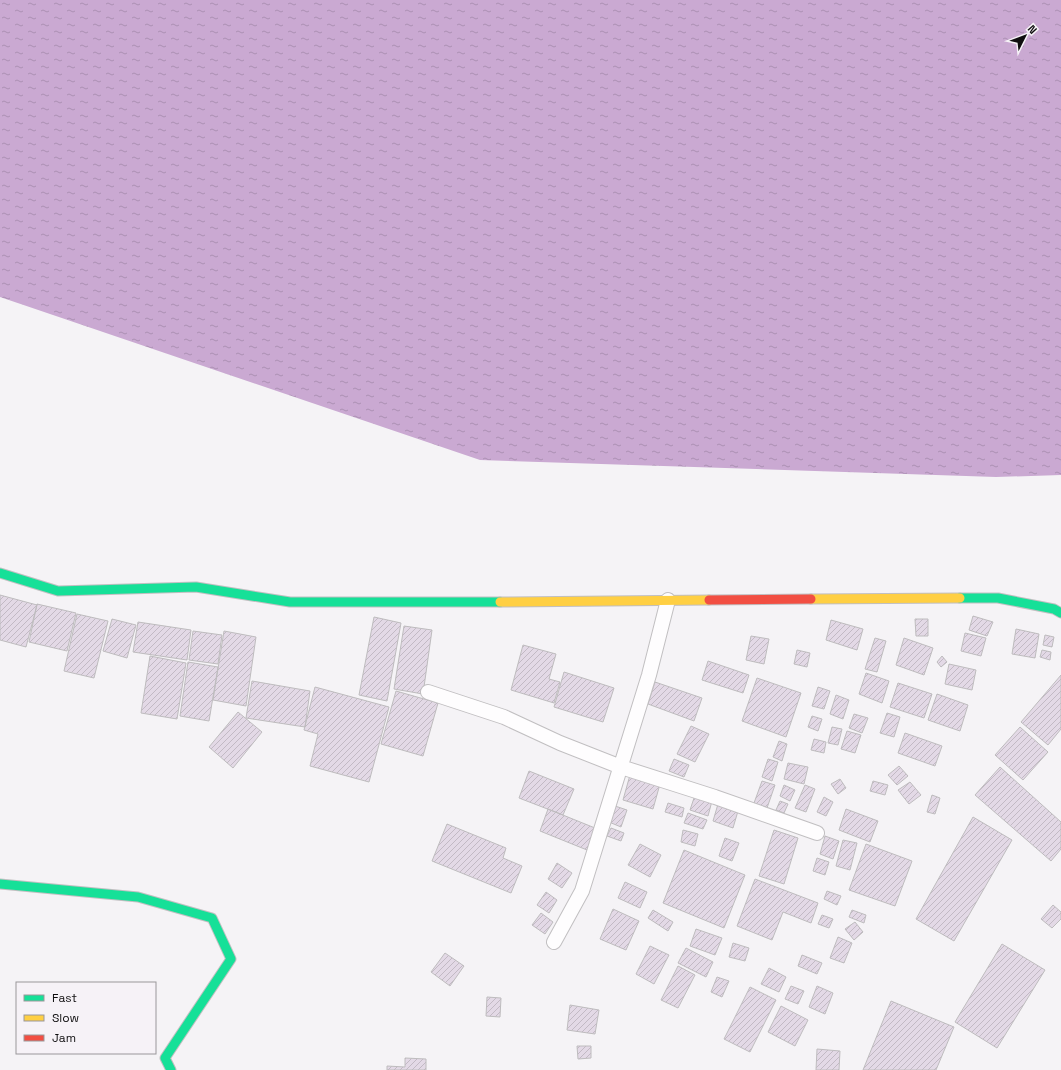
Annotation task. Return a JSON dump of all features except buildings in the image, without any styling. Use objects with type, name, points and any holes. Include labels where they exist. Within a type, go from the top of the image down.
[{"type":"street","points":[[0,573],[58,591],[196,587],[290,602],[998,598],[1054,609],[1061,613]]},
{"type":"street","points":[[0,884],[138,897],[212,918],[231,959],[165,1058],[170,1070]]},
{"type":"lane","points":[[554,942],[582,891],[649,675],[668,600]]},
{"type":"lane","points":[[428,692],[504,718],[560,743],[621,767],[715,797],[816,833]]},
{"type":"water","points":[[0,0],[1061,0],[1061,475],[996,477],[480,460],[0,297]]},
{"type":"traffic: fast","points":[[0,573],[58,591],[196,587],[290,602],[500,602]]},
{"type":"traffic: fast","points":[[960,598],[998,598],[1054,609],[1061,613]]},
{"type":"traffic: fast","points":[[0,884],[138,897],[212,918],[231,959],[165,1058],[171,1070]]},
{"type":"traffic: slow","points":[[811,599],[960,598]]},
{"type":"traffic: slow","points":[[500,602],[709,600]]},
{"type":"traffic: jam","points":[[709,600],[811,599]]}]
